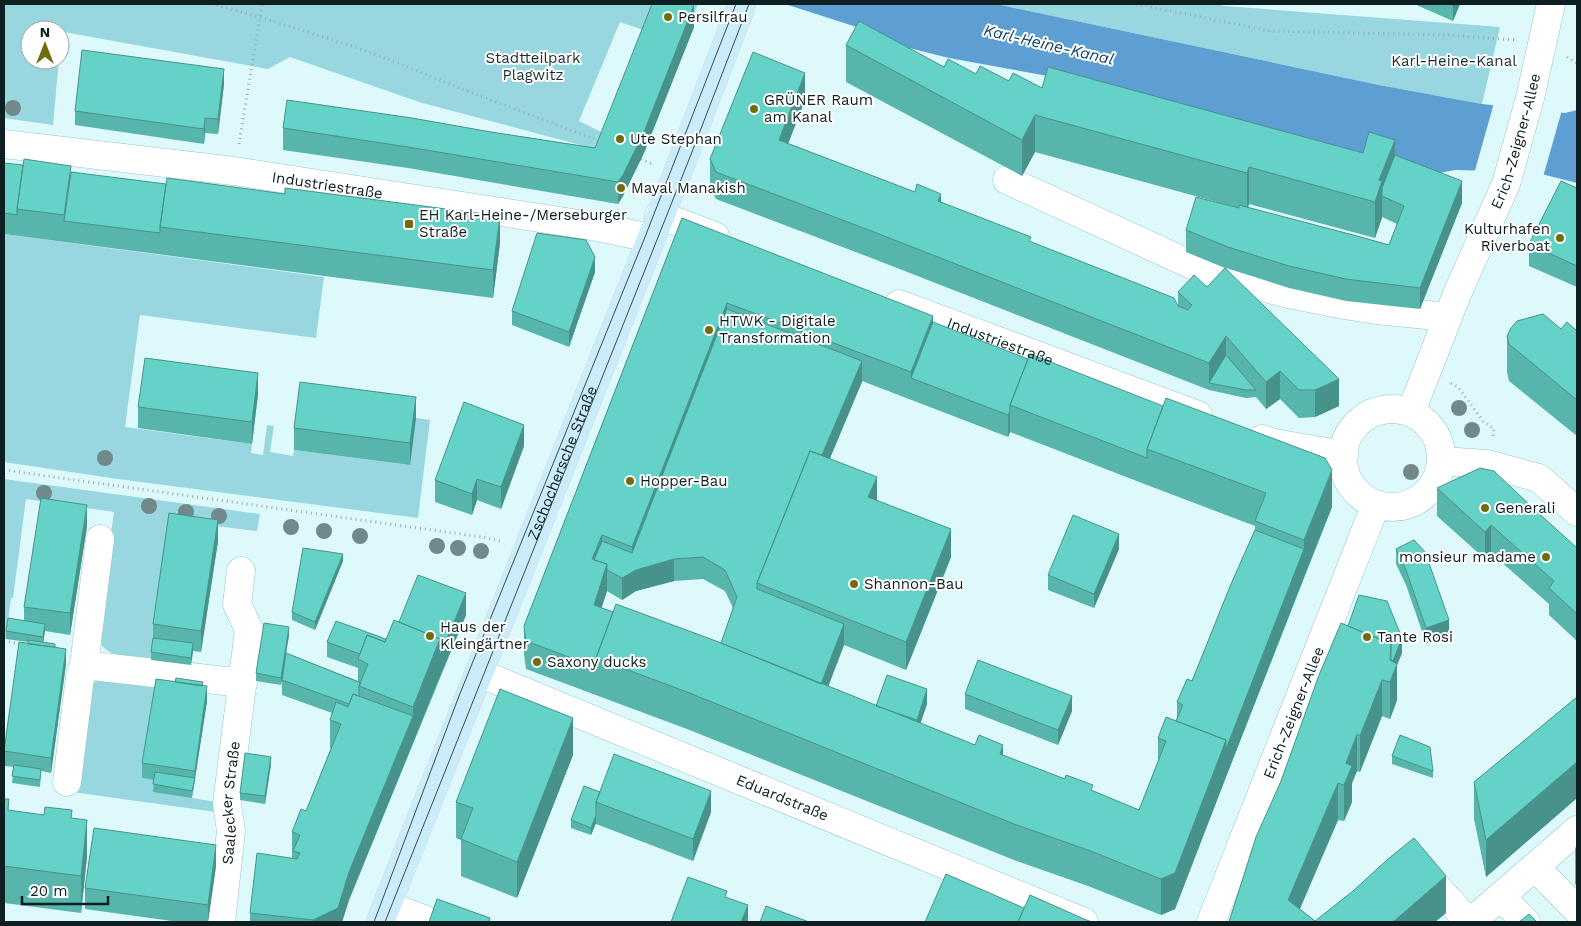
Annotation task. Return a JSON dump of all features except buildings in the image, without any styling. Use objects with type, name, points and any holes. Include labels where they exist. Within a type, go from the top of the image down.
[{"type":"main road","name":"Zschochersche Straße","points":[[384,914],[742,4]]},
{"type":"street","name":"Erich-Zeigner-Allee","points":[[1411,412],[1457,294],[1506,184],[1530,98],[1551,4]]},
{"type":"street","name":"Industriestraße","points":[[4,144],[234,171],[592,226],[655,226],[740,245]]},
{"type":"street","points":[[1007,180],[1203,270],[1284,292],[1344,305],[1448,317]]},
{"type":"street","name":"Industriestraße","points":[[879,296],[1274,443],[1344,455]]},
{"type":"street","points":[[1396,409],[1411,412],[1424,420],[1434,431],[1440,445],[1442,461],[1439,474],[1432,487],[1421,497],[1407,505],[1391,507],[1376,504],[1362,496],[1351,485],[1344,466],[1347,439],[1355,426],[1367,416],[1381,410],[1396,409]]},
{"type":"street","points":[[1442,461],[1487,464],[1539,478],[1577,512]]},
{"type":"street","name":"Erich-Zeigner-Allee","points":[[1211,922],[1376,504]]},
{"type":"street","points":[[66,782],[80,677],[84,665],[100,539]]},
{"type":"street","name":"Saalecker Straße","points":[[221,922],[232,831],[227,804],[249,630],[237,604],[242,571]]},
{"type":"street","points":[[84,665],[243,683]]},
{"type":"street","name":"Eduardstraße","points":[[479,673],[1084,922]]},
{"type":"street","points":[[1401,876],[1416,864],[1470,922],[1577,830]]},
{"type":"street","points":[[1535,867],[1577,910]]},
{"type":"street","points":[[1501,897],[1526,922]]},
{"type":"street","points":[[384,914],[431,922]]},
{"type":"path","points":[[212,4],[260,17],[398,63],[606,144]]},
{"type":"path","points":[[234,171],[262,4]]},
{"type":"path","points":[[1136,4],[1270,31],[1449,35],[1542,42]]},
{"type":"path","points":[[1426,372],[1458,387],[1483,421],[1494,429],[1487,464]]},
{"type":"path","points":[[4,470],[482,538]]},
{"type":"path","points":[[4,641],[22,644]]},
{"type":"green space","name":"Stadtteilpark Plagwitz","points":[[4,4],[698,4],[691,22],[649,32],[620,22],[579,121],[609,136],[603,151],[419,102],[290,57],[268,69],[70,33],[70,20],[20,20],[20,70],[58,70],[53,125],[4,118]]},
{"type":"green space","name":"Karl-Heine-Kanal","points":[[996,4],[1216,4],[1500,27],[1482,104],[1379,85]]},
{"type":"green space","points":[[4,234],[324,277],[316,338],[140,315],[125,427],[252,444],[251,453],[263,455],[267,425],[274,426],[270,452],[293,456],[294,450],[409,465],[416,418],[430,420],[418,518],[118,479],[4,462]]},
{"type":"green space","points":[[4,479],[260,514],[257,531],[192,523],[151,660],[127,657],[104,648],[97,634],[114,512],[26,499],[13,598],[11,598],[6,639],[4,639]]},
{"type":"green space","points":[[103,678],[176,686],[143,778],[155,780],[192,798],[217,802],[216,812],[72,792],[90,686]]},
{"type":"water","points":[[785,4],[996,4],[1379,85],[1482,104],[1565,113],[1577,110],[1577,183],[1534,172],[1455,170],[1423,176],[1064,79],[949,58],[877,40],[866,30]]},
{"type":"pier","points":[[1494,103],[1562,110],[1543,177],[1533,175],[1474,174]]},
{"type":"tram line","points":[[374,922],[459,696],[645,237],[736,4]]},
{"type":"tram line","points":[[385,922],[692,152],[749,4]]},
{"type":"place","name":"Persilfrau","points":[[668,17]]},
{"type":"place","name":"GRÜNER Raum am Kanal","points":[[754,109]]},
{"type":"place","name":"Ute Stephan","points":[[620,139]]},
{"type":"place","name":"Mayal Manakish","points":[[621,188]]},
{"type":"place","name":"EH Karl-Heine-/Merseburger Straße","points":[[409,224]]},
{"type":"place","name":"Kulturhafen Riverboat","points":[[1560,238]]},
{"type":"place","name":"HTWK - Digitale Transformation","points":[[709,330]]},
{"type":"place","name":"Hopper-Bau","points":[[630,481]]},
{"type":"place","name":"Generali","points":[[1485,508]]},
{"type":"place","name":"monsieur madame","points":[[1546,557]]},
{"type":"place","name":"Shannon-Bau","points":[[854,584]]},
{"type":"place","name":"Haus der Kleingärtner","points":[[430,636]]},
{"type":"place","name":"Tante Rosi","points":[[1367,637]]},
{"type":"place","name":"Saxony ducks","points":[[537,662]]}]
